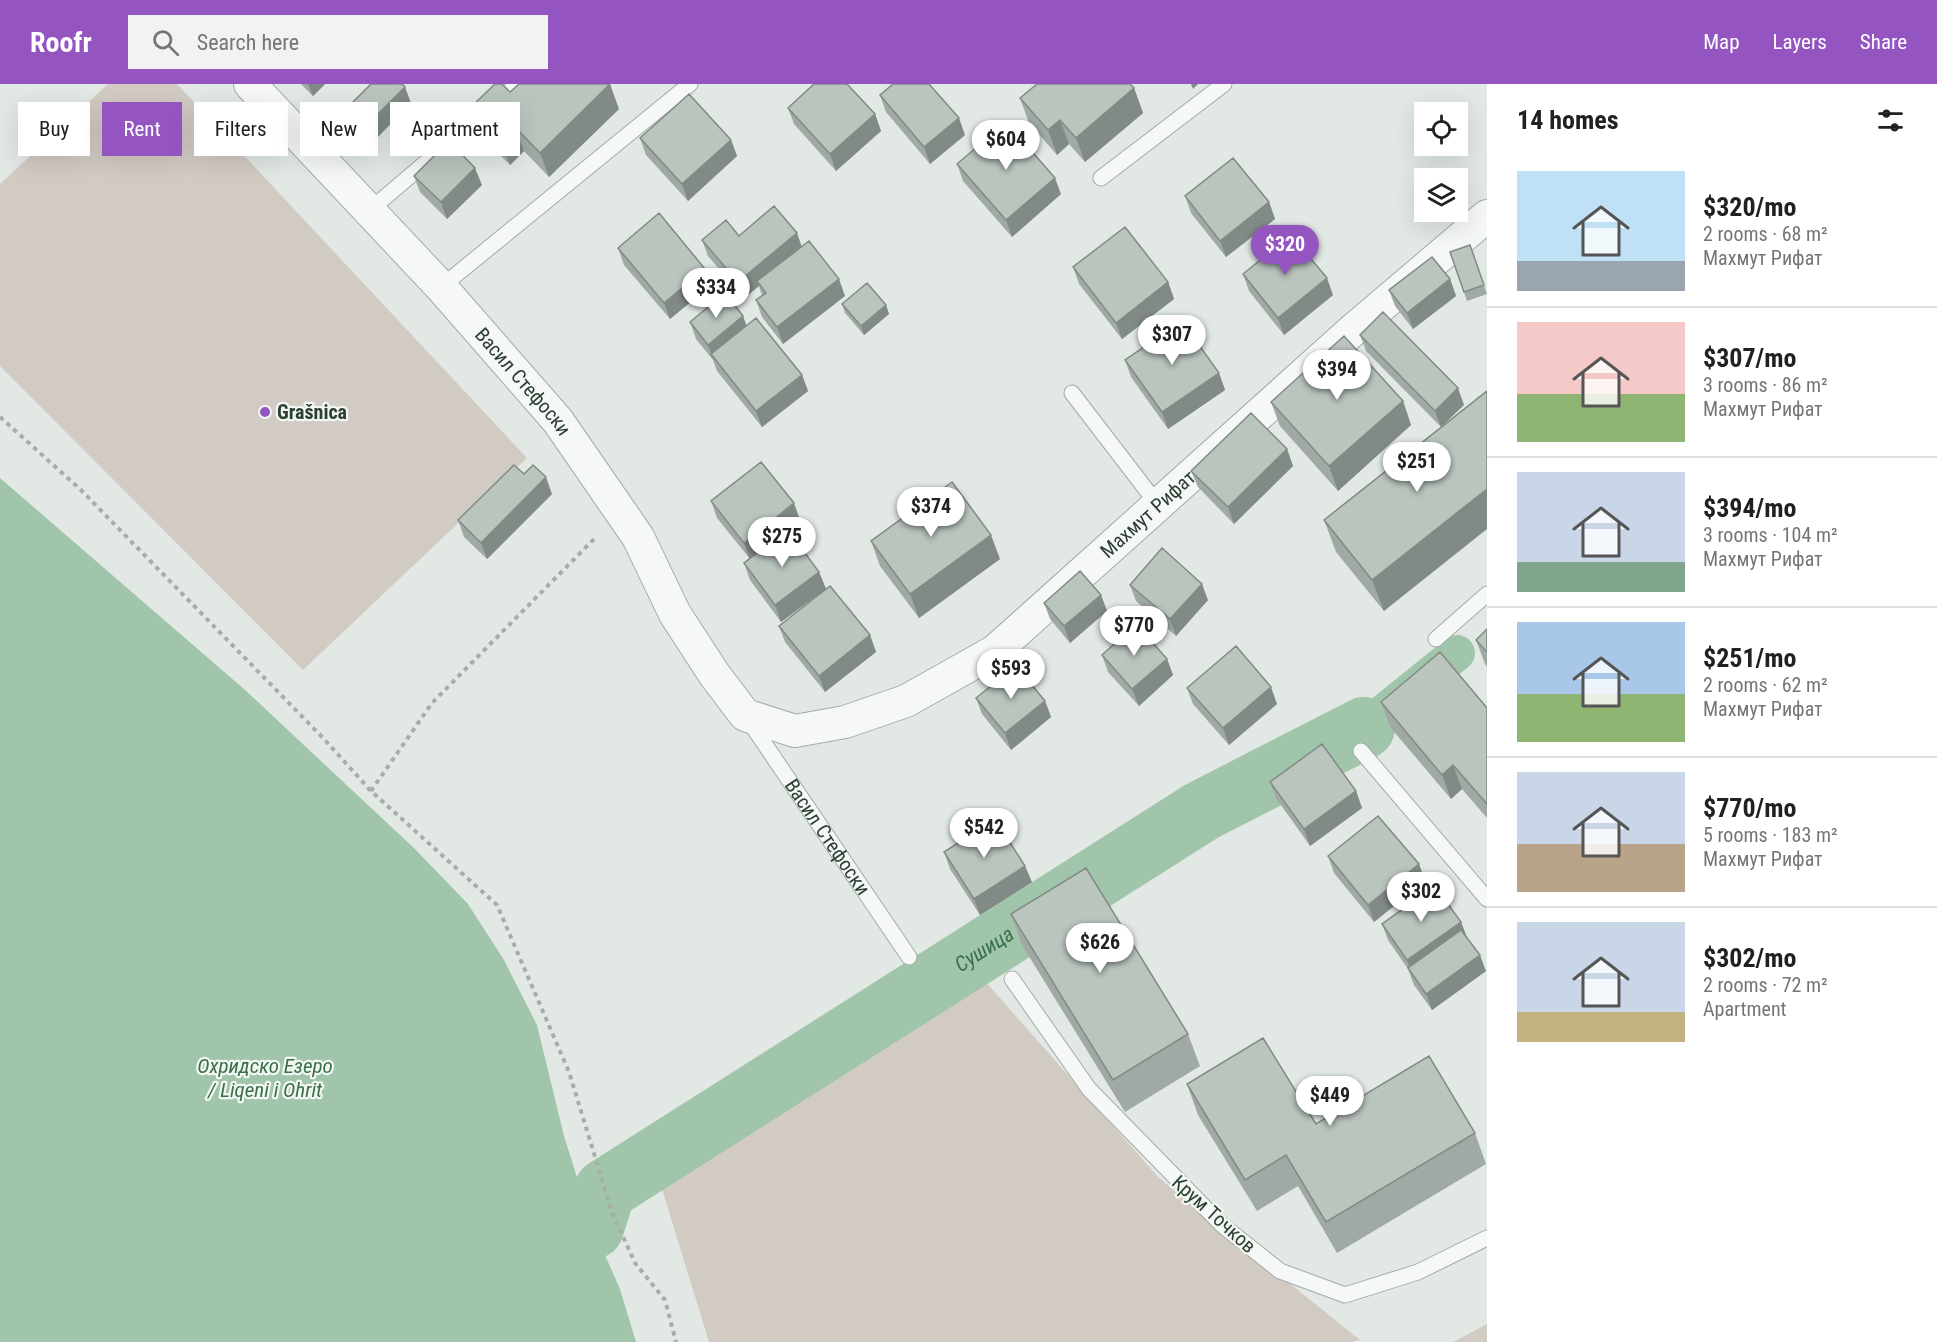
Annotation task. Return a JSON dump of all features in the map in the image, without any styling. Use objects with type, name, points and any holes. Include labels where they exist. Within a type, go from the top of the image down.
[{"type":"street","name":"Васил Стефоски","points":[[250,84],[441,287],[558,421],[638,537],[675,614],[714,674],[745,715]]},
{"type":"street","name":"Махмут Рифат","points":[[745,715],[795,731],[845,722],[906,701],[995,651],[1353,330],[1487,216]]},
{"type":"lane","points":[[370,210],[518,84]]},
{"type":"lane","points":[[441,287],[690,84]]},
{"type":"lane","points":[[1101,178],[1224,84]]},
{"type":"lane","points":[[1072,393],[1158,505]]},
{"type":"lane","points":[[1436,639],[1487,594]]},
{"type":"lane","name":"Васил Стефоски","points":[[745,715],[909,957]]},
{"type":"lane","points":[[1361,751],[1487,900]]},
{"type":"lane","name":"Крум Точков","points":[[1012,979],[1089,1089],[1222,1225],[1280,1271],[1345,1295],[1418,1272],[1487,1238]]},
{"type":"path","points":[[0,417],[80,489],[324,739],[371,791],[497,905],[569,1072],[612,1212],[635,1263],[665,1300],[676,1342]]},
{"type":"path","points":[[371,791],[432,703],[621,512]]},
{"type":"shaded area","name":"Grašnica","points":[[108,84],[177,84],[194,102],[194,156],[244,156],[527,458],[303,670],[0,366],[0,184],[30,156],[90,156],[89,102]]},
{"type":"shaded area","points":[[984,980],[1159,1178],[1360,1340],[1351,1342],[709,1342],[657,1173]]},
{"type":"shaded area","points":[[1487,1324],[1487,1342],[1453,1342]]},
{"type":"water","name":"Охридско Езеро / Liqeni i Ohrit","points":[[0,478],[244,689],[415,849],[468,904],[504,960],[537,1025],[564,1136],[593,1228],[620,1289],[636,1342],[0,1342]]},
{"type":"building","points":[[371,84],[402,84],[405,87],[378,114],[378,102],[353,102]]},
{"type":"building","points":[[495,84],[502,84],[510,92],[519,84],[610,84],[540,153],[520,132],[520,102],[476,102]]},
{"type":"building","points":[[814,84],[847,84],[875,114],[830,154],[788,108]]},
{"type":"building","points":[[893,84],[929,84],[959,118],[924,147],[880,95]]},
{"type":"building","points":[[1037,84],[1130,84],[1134,88],[1076,138],[1060,120],[1048,130],[1020,98]]},
{"type":"building","points":[[689,94],[731,140],[682,184],[640,138]]},
{"type":"building","points":[[1006,122],[1055,178],[1006,220],[957,164]]},
{"type":"building","points":[[434,156],[463,156],[475,168],[441,202],[414,176]]},
{"type":"building","points":[[1233,158],[1269,202],[1220,241],[1185,196]]},
{"type":"building","points":[[774,206],[797,233],[738,282],[702,240],[726,220],[739,236]]},
{"type":"building","points":[[659,213],[705,269],[664,303],[618,248]]},
{"type":"building","points":[[1125,227],[1168,282],[1116,323],[1073,267]]},
{"type":"building","points":[[1291,235],[1327,278],[1278,318],[1243,274]]},
{"type":"building","points":[[809,241],[839,279],[777,327],[756,300],[766,293],[757,281]]},
{"type":"building","points":[[1470,245],[1484,285],[1464,292],[1450,252]]},
{"type":"building","points":[[1432,257],[1450,279],[1407,313],[1389,290]]},
{"type":"building","points":[[867,283],[886,305],[861,326],[842,304]]},
{"type":"building","points":[[725,293],[743,316],[708,345],[690,322]]},
{"type":"building","points":[[1383,312],[1458,388],[1435,411],[1360,335]]},
{"type":"building","points":[[756,318],[802,375],[756,411],[711,354]]},
{"type":"building","points":[[1182,321],[1219,373],[1162,412],[1125,360]]},
{"type":"building","points":[[1344,336],[1403,401],[1329,466],[1271,402]]},
{"type":"building","points":[[1487,391],[1487,489],[1372,580],[1324,520]]},
{"type":"building","points":[[1251,413],[1287,449],[1228,507],[1191,471]]},
{"type":"building","points":[[761,462],[794,503],[744,543],[711,501]]},
{"type":"building","points":[[514,465],[524,474],[533,465],[546,477],[481,543],[458,520]]},
{"type":"building","points":[[952,482],[991,535],[910,594],[871,541]]},
{"type":"building","points":[[788,530],[819,572],[775,605],[744,563]]},
{"type":"building","points":[[1162,548],[1202,584],[1170,619],[1130,585]]},
{"type":"building","points":[[1080,571],[1101,595],[1064,626],[1044,603]]},
{"type":"building","points":[[830,586],[870,635],[819,676],[779,626]]},
{"type":"building","points":[[1136,624],[1167,659],[1132,689],[1102,655]]},
{"type":"building","points":[[1487,629],[1487,652],[1476,640]]},
{"type":"building","points":[[1236,646],[1271,687],[1223,728],[1187,688]]},
{"type":"building","points":[[1440,652],[1487,708],[1487,804],[1453,765],[1442,775],[1381,702]]},
{"type":"building","points":[[1016,666],[1045,701],[1005,733],[976,698]]},
{"type":"building","points":[[1322,744],[1356,791],[1304,829],[1270,782]]},
{"type":"building","points":[[1378,816],[1419,864],[1368,905],[1328,856]]},
{"type":"building","points":[[995,819],[1025,866],[974,899],[944,852]]},
{"type":"building","points":[[1086,868],[1188,1034],[1113,1080],[1011,914]]},
{"type":"building","points":[[1435,886],[1461,922],[1407,960],[1382,924]]},
{"type":"building","points":[[1461,930],[1480,955],[1426,994],[1408,968]]},
{"type":"building","points":[[1263,1038],[1316,1124],[1429,1056],[1475,1133],[1326,1222],[1286,1155],[1245,1180],[1187,1084]]},
{"type":"waterway","name":"Сушица","points":[[1364,728],[1457,653]]},
{"type":"waterway","name":"Сушица","points":[[593,1228],[605,1190],[1202,811],[1364,728]]},
{"type":"place","name":"Grašnica","points":[[265,412]]}]
